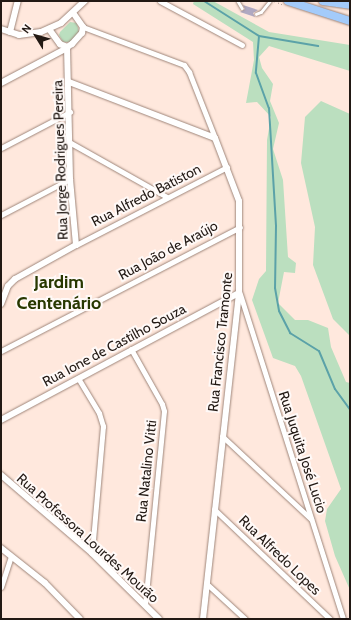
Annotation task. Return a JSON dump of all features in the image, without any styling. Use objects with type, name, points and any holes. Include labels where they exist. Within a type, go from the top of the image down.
[{"type":"main road","points":[[288,1],[350,21]]},
{"type":"main road","points":[[323,1],[350,4]]},
{"type":"street","points":[[10,32],[18,1]]},
{"type":"street","points":[[1,29],[26,35],[49,29],[74,14],[85,1]]},
{"type":"street","points":[[160,1],[242,45]]},
{"type":"street","points":[[1,82],[67,47],[81,37],[82,27],[74,14]]},
{"type":"street","name":"Rua Francisco Tramonte","points":[[82,27],[184,65],[227,167],[239,201],[239,293],[222,436],[203,619]]},
{"type":"street","points":[[49,29],[56,40],[67,47]]},
{"type":"street","name":"Rua Jorge Rodrigues Pereira","points":[[1,304],[8,286],[15,278],[76,245],[70,179],[70,112],[67,47]]},
{"type":"street","points":[[69,82],[215,138]]},
{"type":"street","points":[[1,148],[70,112]]},
{"type":"street","points":[[69,142],[167,198]]},
{"type":"street","name":"Rua Alfredo Batiston","points":[[76,245],[227,167]]},
{"type":"street","points":[[1,215],[70,179]]},
{"type":"street","name":"Rua João de Araújo","points":[[1,351],[240,227]]},
{"type":"street","name":"Rua Ione de Castilho Souza","points":[[1,420],[131,349],[239,293]]},
{"type":"street","name":"Rua Juquita José Lucio","points":[[239,293],[343,619]]},
{"type":"street","name":"Rua Natalino Vitti","points":[[131,349],[162,404],[164,411],[144,604]]},
{"type":"street","points":[[78,378],[99,413],[103,426],[92,553]]},
{"type":"street","points":[[222,436],[311,519]]},
{"type":"street","name":"Rua Professora Lourdes Mourão","points":[[1,475],[92,553],[159,619]]},
{"type":"street","name":"Rua Alfredo Lopes","points":[[214,509],[330,619]]},
{"type":"street","points":[[1,548],[45,583],[80,619]]},
{"type":"street","points":[[1,587],[11,557]]},
{"type":"street","points":[[207,584],[245,619]]},
{"type":"lane","points":[[238,1],[242,8]]},
{"type":"lane","points":[[256,14],[262,12],[270,1]]},
{"type":"green space","points":[[194,1],[213,1],[269,32],[350,45],[350,71],[269,46],[259,57],[262,68],[273,84],[270,101],[279,123],[273,149],[283,180],[288,257],[296,263],[295,273],[284,272],[278,303],[295,320],[308,320],[328,328],[331,347],[346,382],[350,383],[350,590],[335,556],[325,521],[327,509],[341,489],[301,376],[295,366],[273,358],[252,300],[259,279],[266,271],[267,140],[271,117],[257,102],[246,103],[254,60],[253,42],[193,4]]},
{"type":"green space","points":[[70,22],[77,23],[79,33],[71,42],[63,42],[59,35],[60,32]]},
{"type":"green space","points":[[321,101],[350,114],[350,336],[333,319],[313,265],[315,227],[301,163],[305,117]]},
{"type":"building","points":[[243,5],[258,10],[253,13],[255,17],[240,12],[245,9]]},
{"type":"waterway","points":[[204,1],[259,36],[318,46]]},
{"type":"waterway","points":[[259,36],[256,73],[269,108],[276,226],[275,288],[279,311],[290,333],[319,351],[335,389],[350,410]]},
{"type":"district","name":"Jardim Centenário","points":[[59,293]]}]
